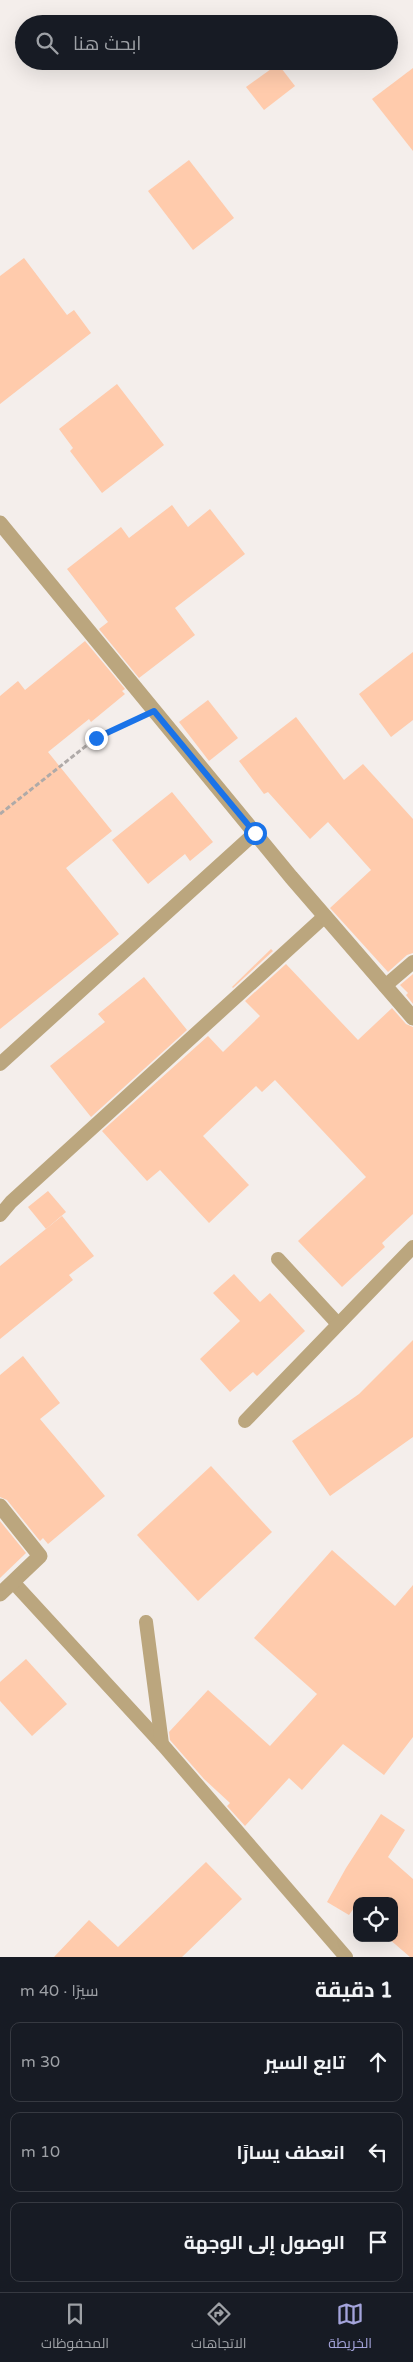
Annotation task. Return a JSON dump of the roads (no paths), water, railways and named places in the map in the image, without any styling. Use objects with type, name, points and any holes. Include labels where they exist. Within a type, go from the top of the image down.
[{"type":"street","points":[[0,523],[255,833],[413,1018]]},
{"type":"street","points":[[0,1506],[40,1556],[0,1594]]},
{"type":"lane","points":[[0,1064],[255,833]]},
{"type":"lane","points":[[0,1216],[11,1202],[325,916]]},
{"type":"lane","points":[[385,986],[413,962]]},
{"type":"lane","points":[[245,1421],[413,1247]]},
{"type":"lane","points":[[278,1259],[338,1324]]},
{"type":"lane","points":[[13,1582],[162,1744],[346,1957]]},
{"type":"lane","points":[[146,1622],[162,1744]]}]
